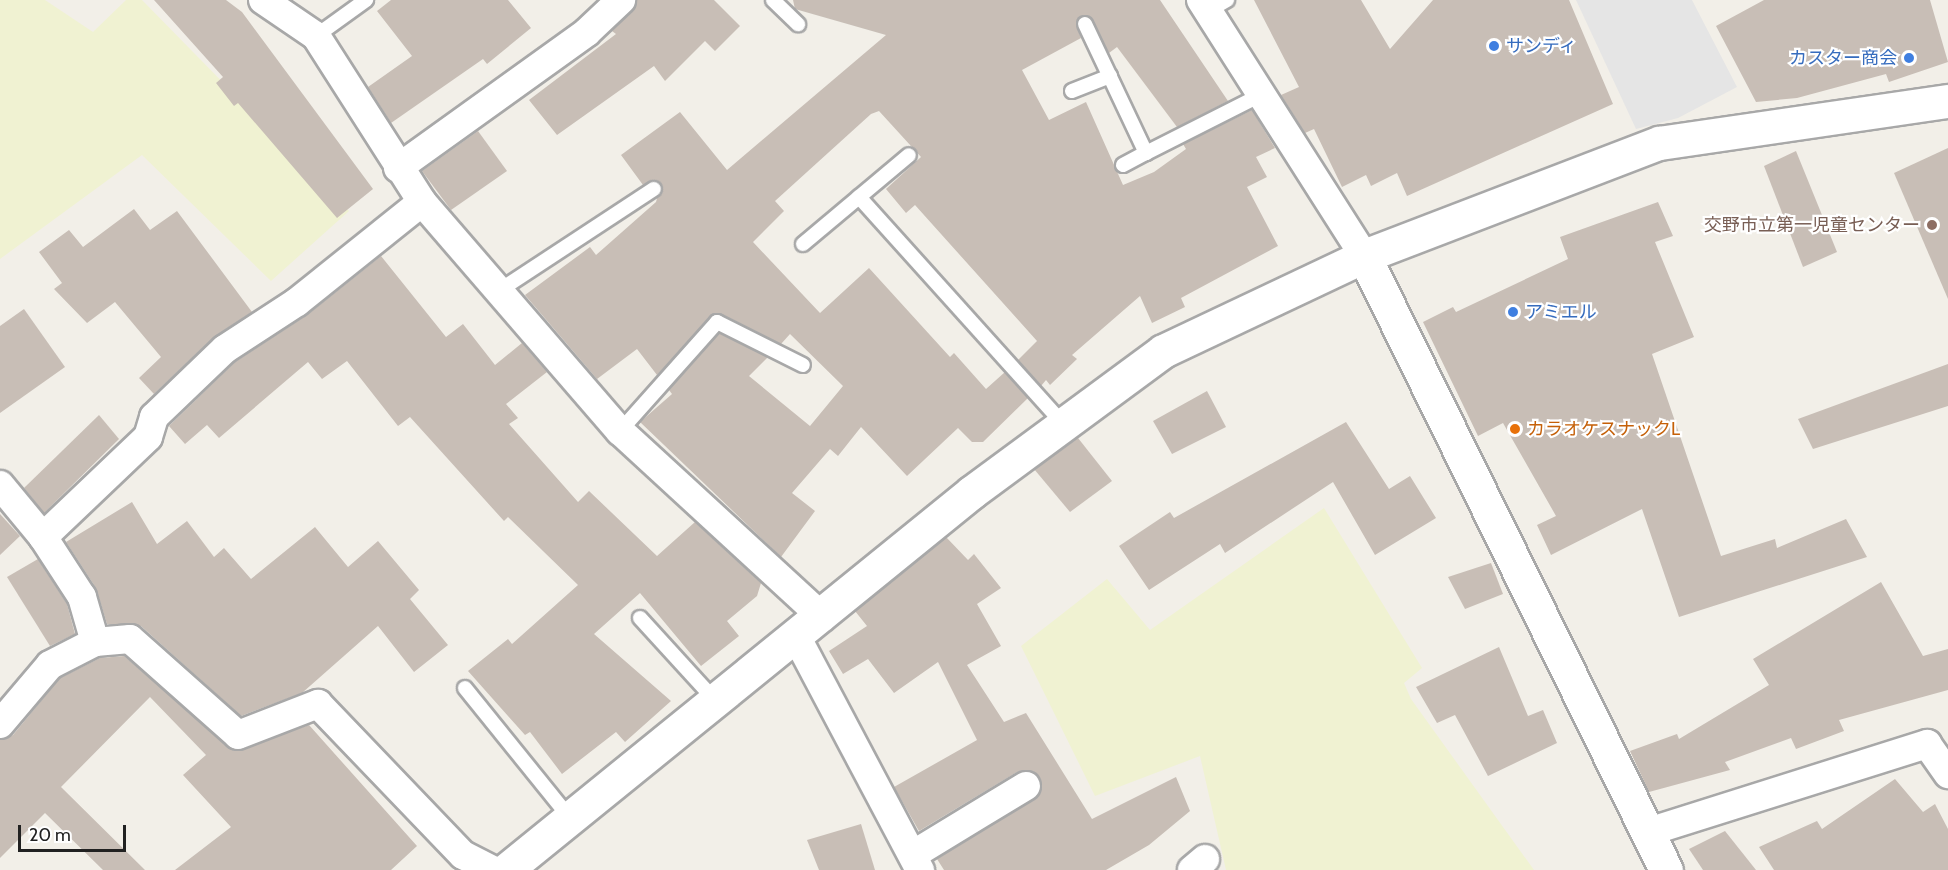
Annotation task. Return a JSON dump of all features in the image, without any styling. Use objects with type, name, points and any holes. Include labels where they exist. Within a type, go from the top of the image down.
[{"type":"street","points":[[263,0],[315,36],[422,202],[620,431],[822,617]]},
{"type":"street","points":[[398,168],[587,32],[621,0]]},
{"type":"street","points":[[1212,4],[1261,95],[1364,256],[1666,870]]},
{"type":"street","points":[[506,870],[1064,425],[1163,351],[1364,256],[1659,143],[1948,101]]},
{"type":"street","points":[[43,537],[148,437],[154,417],[225,349],[297,302],[422,202]]},
{"type":"street","points":[[0,485],[43,537],[82,597],[96,642]]},
{"type":"street","points":[[797,638],[917,862],[1026,786]]},
{"type":"street","points":[[0,724],[50,665],[96,642],[130,639],[238,735],[318,704],[463,855],[492,870]]},
{"type":"street","points":[[1648,832],[1937,740],[1948,774]]},
{"type":"lane","points":[[315,36],[366,0]]},
{"type":"lane","points":[[773,0],[798,24]]},
{"type":"lane","points":[[1085,24],[1146,153]]},
{"type":"lane","points":[[1072,92],[1110,76]]},
{"type":"lane","points":[[1122,165],[1261,95]]},
{"type":"lane","points":[[802,244],[909,155]]},
{"type":"lane","points":[[500,290],[654,189]]},
{"type":"lane","points":[[859,197],[1064,425]]},
{"type":"lane","points":[[620,431],[717,322],[803,365]]},
{"type":"lane","points":[[640,618],[716,702]]},
{"type":"lane","points":[[465,688],[570,818]]},
{"type":"green space","points":[[0,0],[45,0],[93,32],[126,0],[142,0],[349,211],[271,281],[142,155],[0,259]]},
{"type":"green space","points":[[1324,508],[1422,668],[1404,683],[1411,699],[1534,870],[1226,870],[1200,756],[1095,796],[1021,646],[1107,579],[1150,630]]},
{"type":"shaded area","points":[[1576,0],[1692,0],[1737,87],[1678,118],[1636,129]]},
{"type":"building","points":[[154,0],[226,0],[242,12],[373,189],[337,218],[238,103],[234,106],[216,83],[223,77]]},
{"type":"building","points":[[391,0],[508,0],[531,28],[487,64],[483,59],[391,123],[368,87],[412,56],[377,11]]},
{"type":"building","points":[[637,0],[714,0],[740,26],[715,51],[705,41],[665,81],[654,66],[557,135],[529,100],[616,34],[612,31]]},
{"type":"building","points":[[793,0],[1160,0],[1228,101],[1177,127],[1117,47],[1109,53],[1086,15],[1076,23],[1081,38],[1022,70],[1049,120],[1086,102],[1123,185],[1154,172],[1186,149],[1183,144],[1252,110],[1275,148],[1256,157],[1267,177],[1247,187],[1278,246],[1181,298],[1185,307],[1152,323],[1140,296],[1072,355],[1077,359],[1050,385],[1046,380],[1041,386],[1018,360],[1037,341],[915,205],[906,213],[886,189],[921,157],[879,111],[871,114],[775,201],[784,211],[753,242],[820,313],[869,268],[950,357],[954,353],[986,389],[1005,372],[1028,398],[983,442],[972,442],[958,428],[907,476],[861,427],[838,456],[830,449],[792,493],[815,511],[781,557],[640,422],[672,394],[669,390],[719,333],[768,357],[749,376],[810,426],[843,386],[790,334],[781,344],[716,313],[657,375],[637,349],[597,379],[525,295],[590,247],[596,255],[656,202],[661,184],[653,180],[643,185],[621,155],[680,112],[727,170],[886,35],[795,9]]},
{"type":"building","points":[[1254,0],[1361,0],[1390,49],[1433,0],[1569,0],[1613,104],[1407,196],[1397,173],[1371,186],[1366,175],[1342,187],[1314,129],[1305,133],[1281,95],[1299,87]]},
{"type":"building","points":[[1764,0],[1930,0],[1948,62],[1889,82],[1886,74],[1797,98],[1756,102],[1716,26]]},
{"type":"building","points":[[478,131],[507,171],[451,210],[422,171]]},
{"type":"building","name":"交野市立第一児童センター","points":[[1948,148],[1948,299],[1894,173]]},
{"type":"building","points":[[1796,151],[1837,252],[1803,267],[1764,166]]},
{"type":"building","points":[[1658,202],[1673,236],[1655,242],[1694,337],[1652,354],[1721,556],[1775,539],[1777,548],[1846,519],[1867,557],[1679,617],[1642,509],[1551,555],[1537,525],[1556,516],[1503,423],[1478,436],[1423,322],[1453,307],[1456,312],[1568,259],[1560,237]]},
{"type":"building","points":[[134,209],[150,230],[177,211],[252,312],[214,337],[154,394],[139,378],[161,357],[115,302],[87,323],[54,289],[62,283],[39,252],[69,230],[83,247]]},
{"type":"building","points":[[381,256],[446,337],[463,324],[495,365],[522,343],[547,372],[506,404],[518,418],[509,424],[578,502],[589,491],[657,556],[695,522],[761,583],[757,596],[727,621],[739,636],[701,666],[640,593],[594,634],[671,701],[625,742],[616,732],[562,774],[530,732],[525,735],[468,671],[508,639],[512,644],[578,585],[508,517],[504,521],[410,417],[398,426],[347,361],[322,379],[308,362],[219,438],[207,425],[185,444],[169,426],[235,362],[307,315]]},
{"type":"building","points":[[24,309],[65,367],[0,413],[0,326]]},
{"type":"building","points":[[1948,364],[1948,406],[1813,449],[1798,419]]},
{"type":"building","points":[[1207,391],[1226,427],[1172,454],[1153,421]]},
{"type":"building","points":[[99,415],[119,439],[44,513],[24,488]]},
{"type":"building","points":[[1346,422],[1389,489],[1410,476],[1436,518],[1375,555],[1333,482],[1225,553],[1220,544],[1149,590],[1119,546],[1170,512],[1174,518]]},
{"type":"building","points":[[1078,438],[1112,481],[1070,512],[1034,469]]},
{"type":"building","points":[[132,502],[157,544],[187,521],[214,557],[224,548],[251,579],[315,527],[348,567],[378,541],[419,590],[410,599],[448,645],[414,672],[378,626],[302,693],[241,716],[141,626],[107,624],[96,588],[66,542]]},
{"type":"building","points":[[0,514],[20,536],[0,555]]},
{"type":"building","points":[[946,537],[968,560],[974,554],[1001,588],[977,604],[1001,646],[967,665],[1004,722],[1026,713],[1092,819],[1176,777],[1190,811],[1149,845],[1106,870],[944,870],[937,859],[1040,794],[1042,785],[1033,771],[1017,772],[919,831],[894,787],[977,740],[938,662],[894,693],[868,659],[843,674],[829,651],[867,626],[855,611]]},
{"type":"building","points":[[38,559],[67,604],[75,634],[50,646],[7,577]]},
{"type":"building","points":[[1491,563],[1503,594],[1465,609],[1448,577]]},
{"type":"building","points":[[1881,582],[1923,656],[1948,649],[1948,690],[1839,720],[1844,731],[1796,749],[1791,738],[1725,762],[1730,770],[1649,792],[1630,751],[1677,734],[1679,739],[1769,685],[1753,659]]},
{"type":"building","points":[[1499,647],[1528,716],[1543,710],[1557,743],[1488,776],[1455,715],[1437,723],[1416,687]]},
{"type":"building","points":[[124,656],[234,751],[309,725],[417,846],[391,870],[175,870],[231,827],[183,775],[206,755],[150,697],[61,787],[145,870],[103,870],[45,813],[0,858],[0,740],[13,735],[60,678],[100,658]]},
{"type":"building","points":[[1895,779],[1923,812],[1935,804],[1948,829],[1948,870],[1774,870],[1759,847],[1817,821],[1822,829]]},
{"type":"building","points":[[861,824],[875,870],[819,870],[807,840]]},
{"type":"building","points":[[1725,831],[1756,870],[1703,870],[1689,849]]},
{"type":"place","name":"サンディ","points":[[1494,46]]},
{"type":"place","name":"カスター商会","points":[[1909,58]]},
{"type":"place","name":"交野市立第一児童センター","points":[[1932,225]]},
{"type":"place","name":"アミエル","points":[[1513,312]]},
{"type":"place","name":"カラオケスナックL","points":[[1515,429]]}]
